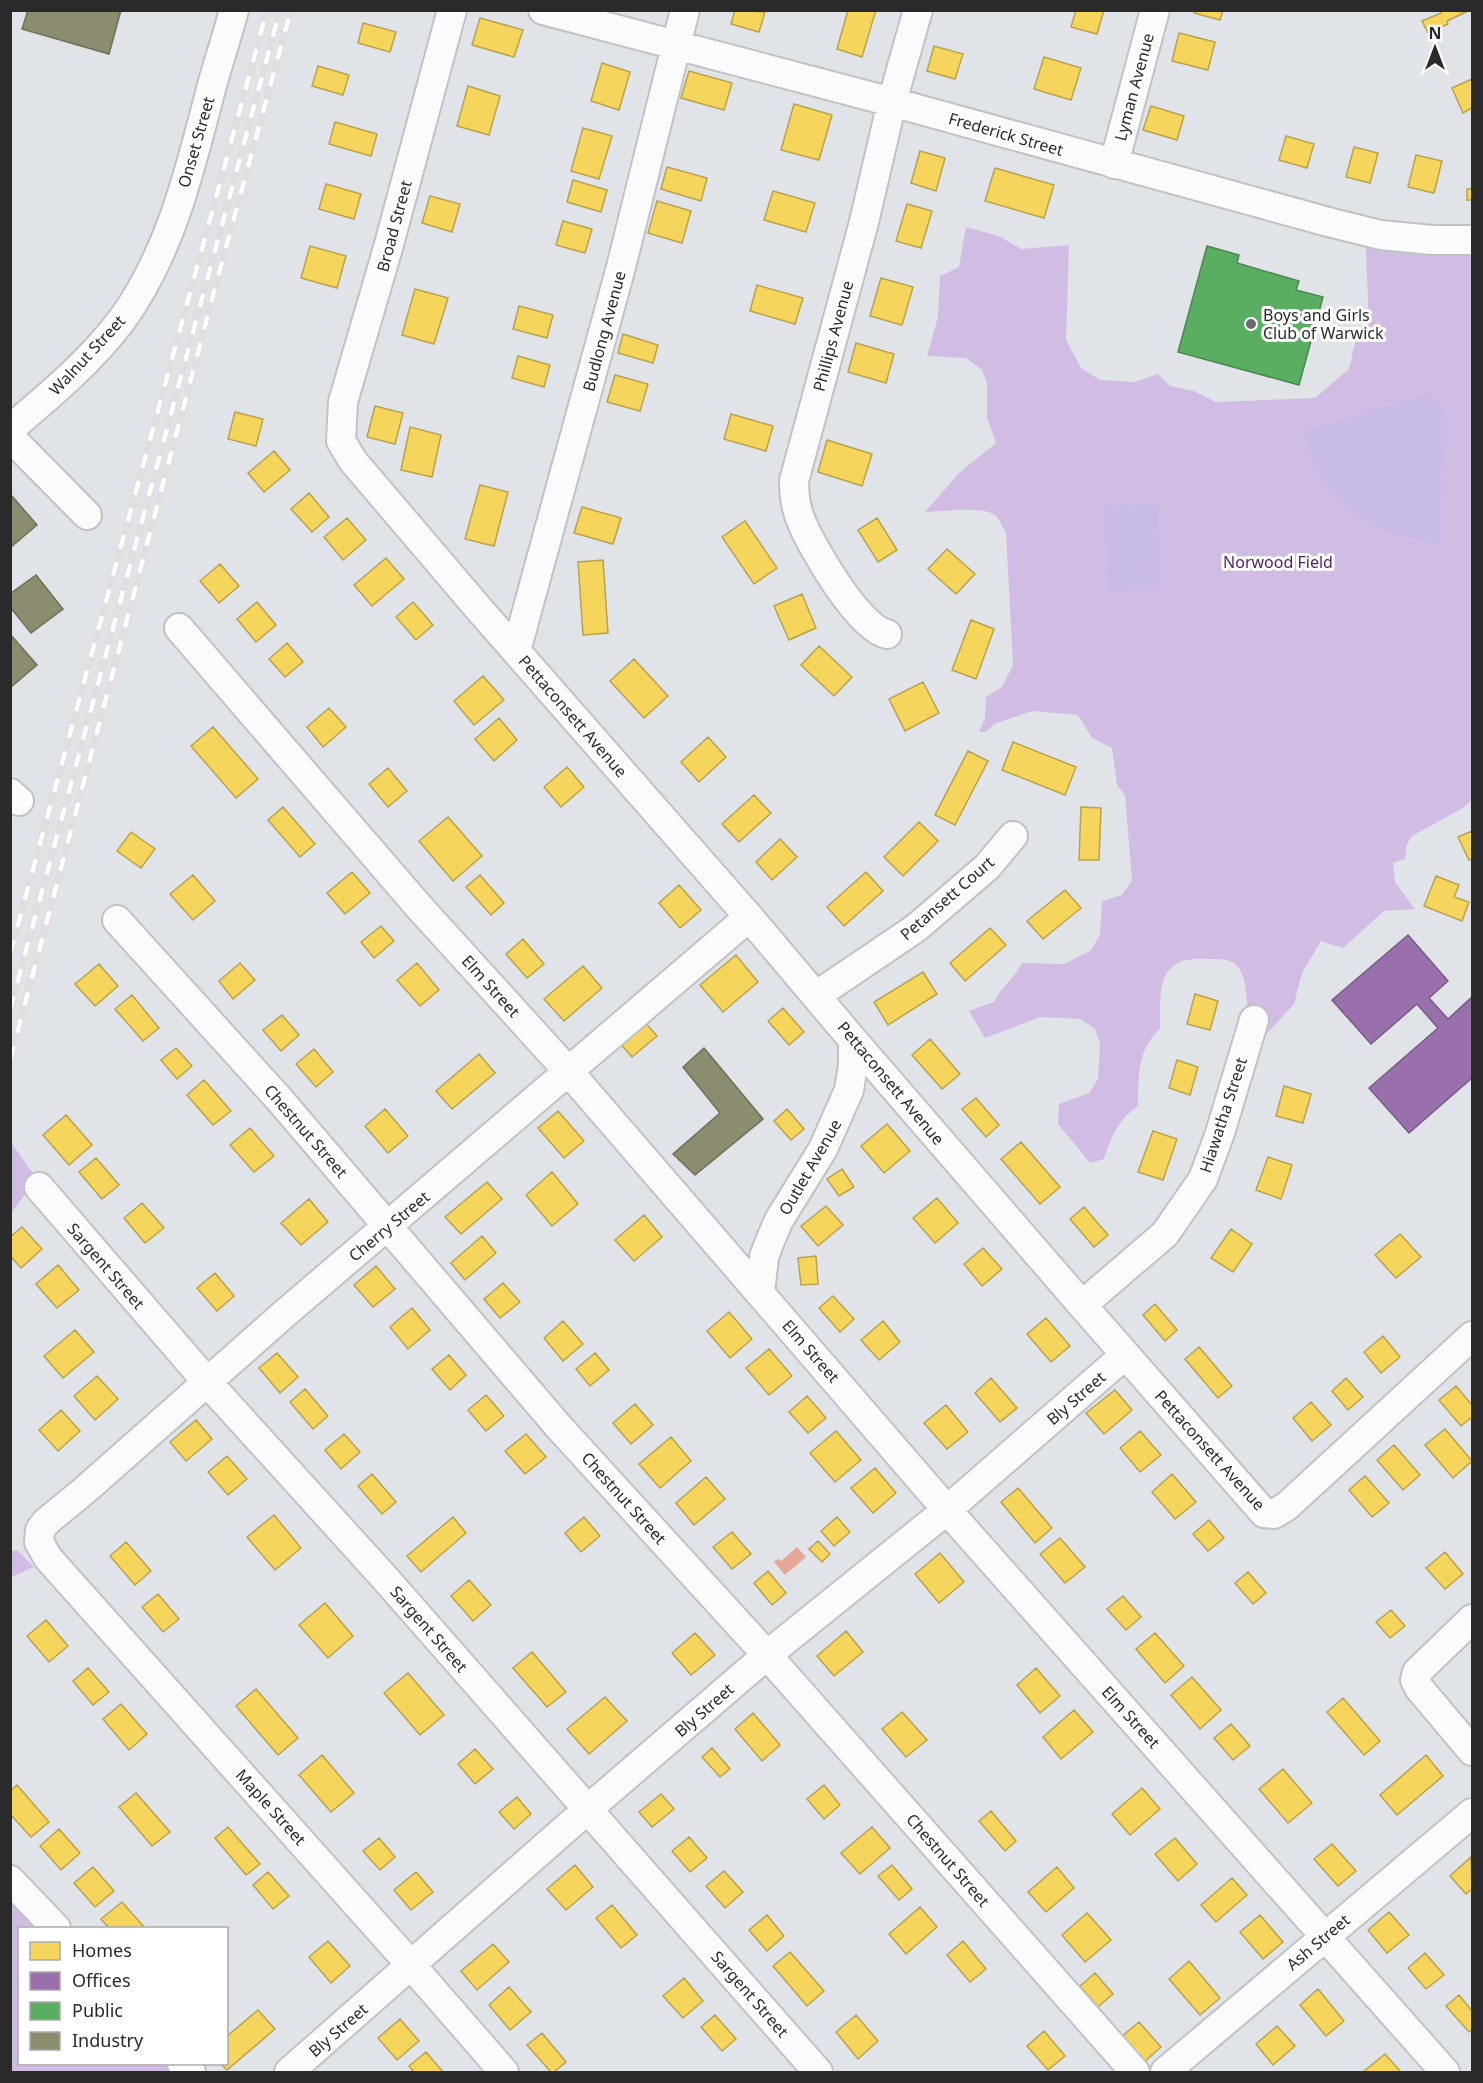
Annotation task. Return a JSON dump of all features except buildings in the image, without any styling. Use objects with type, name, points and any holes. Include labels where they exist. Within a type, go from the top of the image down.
[{"type":"street","name":"Onset Street","points":[[151,270],[157,262],[189,176],[234,10]]},
{"type":"street","name":"Broad Street","points":[[341,441],[343,402],[388,248],[452,10]]},
{"type":"street","name":"Frederick Street","points":[[543,10],[1381,235],[1432,240],[1473,240]]},
{"type":"street","name":"Budlong Avenue","points":[[516,651],[621,267],[686,10]]},
{"type":"street","name":"Phillips Avenue","points":[[887,634],[879,633],[866,623],[832,577],[813,546],[794,501],[794,481],[918,10]]},
{"type":"street","name":"Lyman Avenue","points":[[1114,164],[1155,10]]},
{"type":"street","name":"Walnut Street","points":[[10,429],[52,394],[104,341],[123,318],[151,270]]},
{"type":"street","points":[[10,436],[87,515]]},
{"type":"street","name":"Pettaconsett Avenue","points":[[341,441],[358,468],[1264,1513],[1274,1514],[1287,1506],[1473,1336]]},
{"type":"street","name":"Elm Street","points":[[179,628],[420,908],[569,1072],[947,1510],[1445,2073]]},
{"type":"street","name":"Petansett Court","points":[[817,995],[916,928],[987,867],[1013,836]]},
{"type":"street","name":"Cherry Street","points":[[39,1542],[40,1530],[46,1522],[208,1383],[283,1315],[749,917]]},
{"type":"street","name":"Chestnut Street","points":[[117,920],[279,1099],[558,1426],[767,1655],[1135,2073]]},
{"type":"street","name":"Hiawatha Street","points":[[1082,1305],[1165,1234],[1203,1179],[1220,1132],[1254,1020]]},
{"type":"street","name":"Outlet Avenue","points":[[760,1293],[764,1257],[779,1220],[823,1149],[849,1090],[853,1065],[853,1040]]},
{"type":"street","name":"Sargent Street","points":[[39,1188],[208,1383],[391,1585],[818,2073]]},
{"type":"street","name":"Bly Street","points":[[289,2073],[588,1809],[767,1655],[947,1510],[1125,1355]]},
{"type":"street","name":"Maple Street","points":[[39,1542],[48,1558],[411,1965],[504,2073]]},
{"type":"street","points":[[1473,1619],[1417,1672],[1415,1680],[1419,1688],[1473,1751]]},
{"type":"street","name":"Ash Street","points":[[1166,2073],[1324,1936],[1473,1813]]},
{"type":"street","points":[[10,1880],[54,1927]]},
{"type":"green space","name":"Norwood Field","points":[[966,227],[999,236],[1021,249],[1069,245],[1066,340],[1081,368],[1100,380],[1135,382],[1158,374],[1170,386],[1194,391],[1216,402],[1315,398],[1349,369],[1358,330],[1365,329],[1369,323],[1365,230],[1472,236],[1472,800],[1463,808],[1412,836],[1407,844],[1405,859],[1393,863],[1395,882],[1415,909],[1384,911],[1343,948],[1321,941],[1302,973],[1294,1004],[1257,1044],[1248,1038],[1246,990],[1241,972],[1234,963],[1219,959],[1190,960],[1178,963],[1170,970],[1164,978],[1162,989],[1160,1029],[1152,1037],[1140,1064],[1138,1106],[1120,1123],[1104,1159],[1090,1163],[1058,1124],[1059,1104],[1089,1093],[1098,1079],[1100,1044],[1095,1029],[1080,1019],[1040,1017],[985,1038],[969,1011],[994,1002],[1022,963],[1065,964],[1091,950],[1100,935],[1102,901],[1122,895],[1132,880],[1125,795],[1117,785],[1112,748],[1092,738],[1078,715],[1032,711],[994,724],[986,732],[979,732],[985,718],[986,697],[1002,687],[1013,665],[1006,533],[996,516],[990,513],[972,510],[925,512],[960,472],[996,443],[987,418],[987,383],[982,370],[966,358],[927,356],[938,317],[940,276],[959,267]]},
{"type":"green space","points":[[10,1141],[37,1179],[11,1213],[10,1213]]},
{"type":"green space","points":[[17,1550],[34,1567],[11,1577],[11,1551]]},
{"type":"green space","points":[[10,1875],[56,1927],[18,1927],[18,2065],[176,2065],[182,2072],[11,2072]]},
{"type":"shaded area","points":[[1429,394],[1443,406],[1441,544],[1386,531],[1356,514],[1343,503],[1322,478],[1314,464],[1304,431]]},
{"type":"shaded area","points":[[1158,503],[1162,589],[1109,592],[1105,506]]},
{"type":"shaded area","points":[[797,1547],[806,1557],[785,1575],[774,1562],[778,1559],[781,1561]]},
{"type":"railway","points":[[10,954],[267,10]]},
{"type":"railway","points":[[10,1010],[280,10]]},
{"type":"railway","points":[[10,1060],[291,10]]},
{"type":"place","name":"Boys and Girls Club of Warwick","points":[[1251,324]]}]
